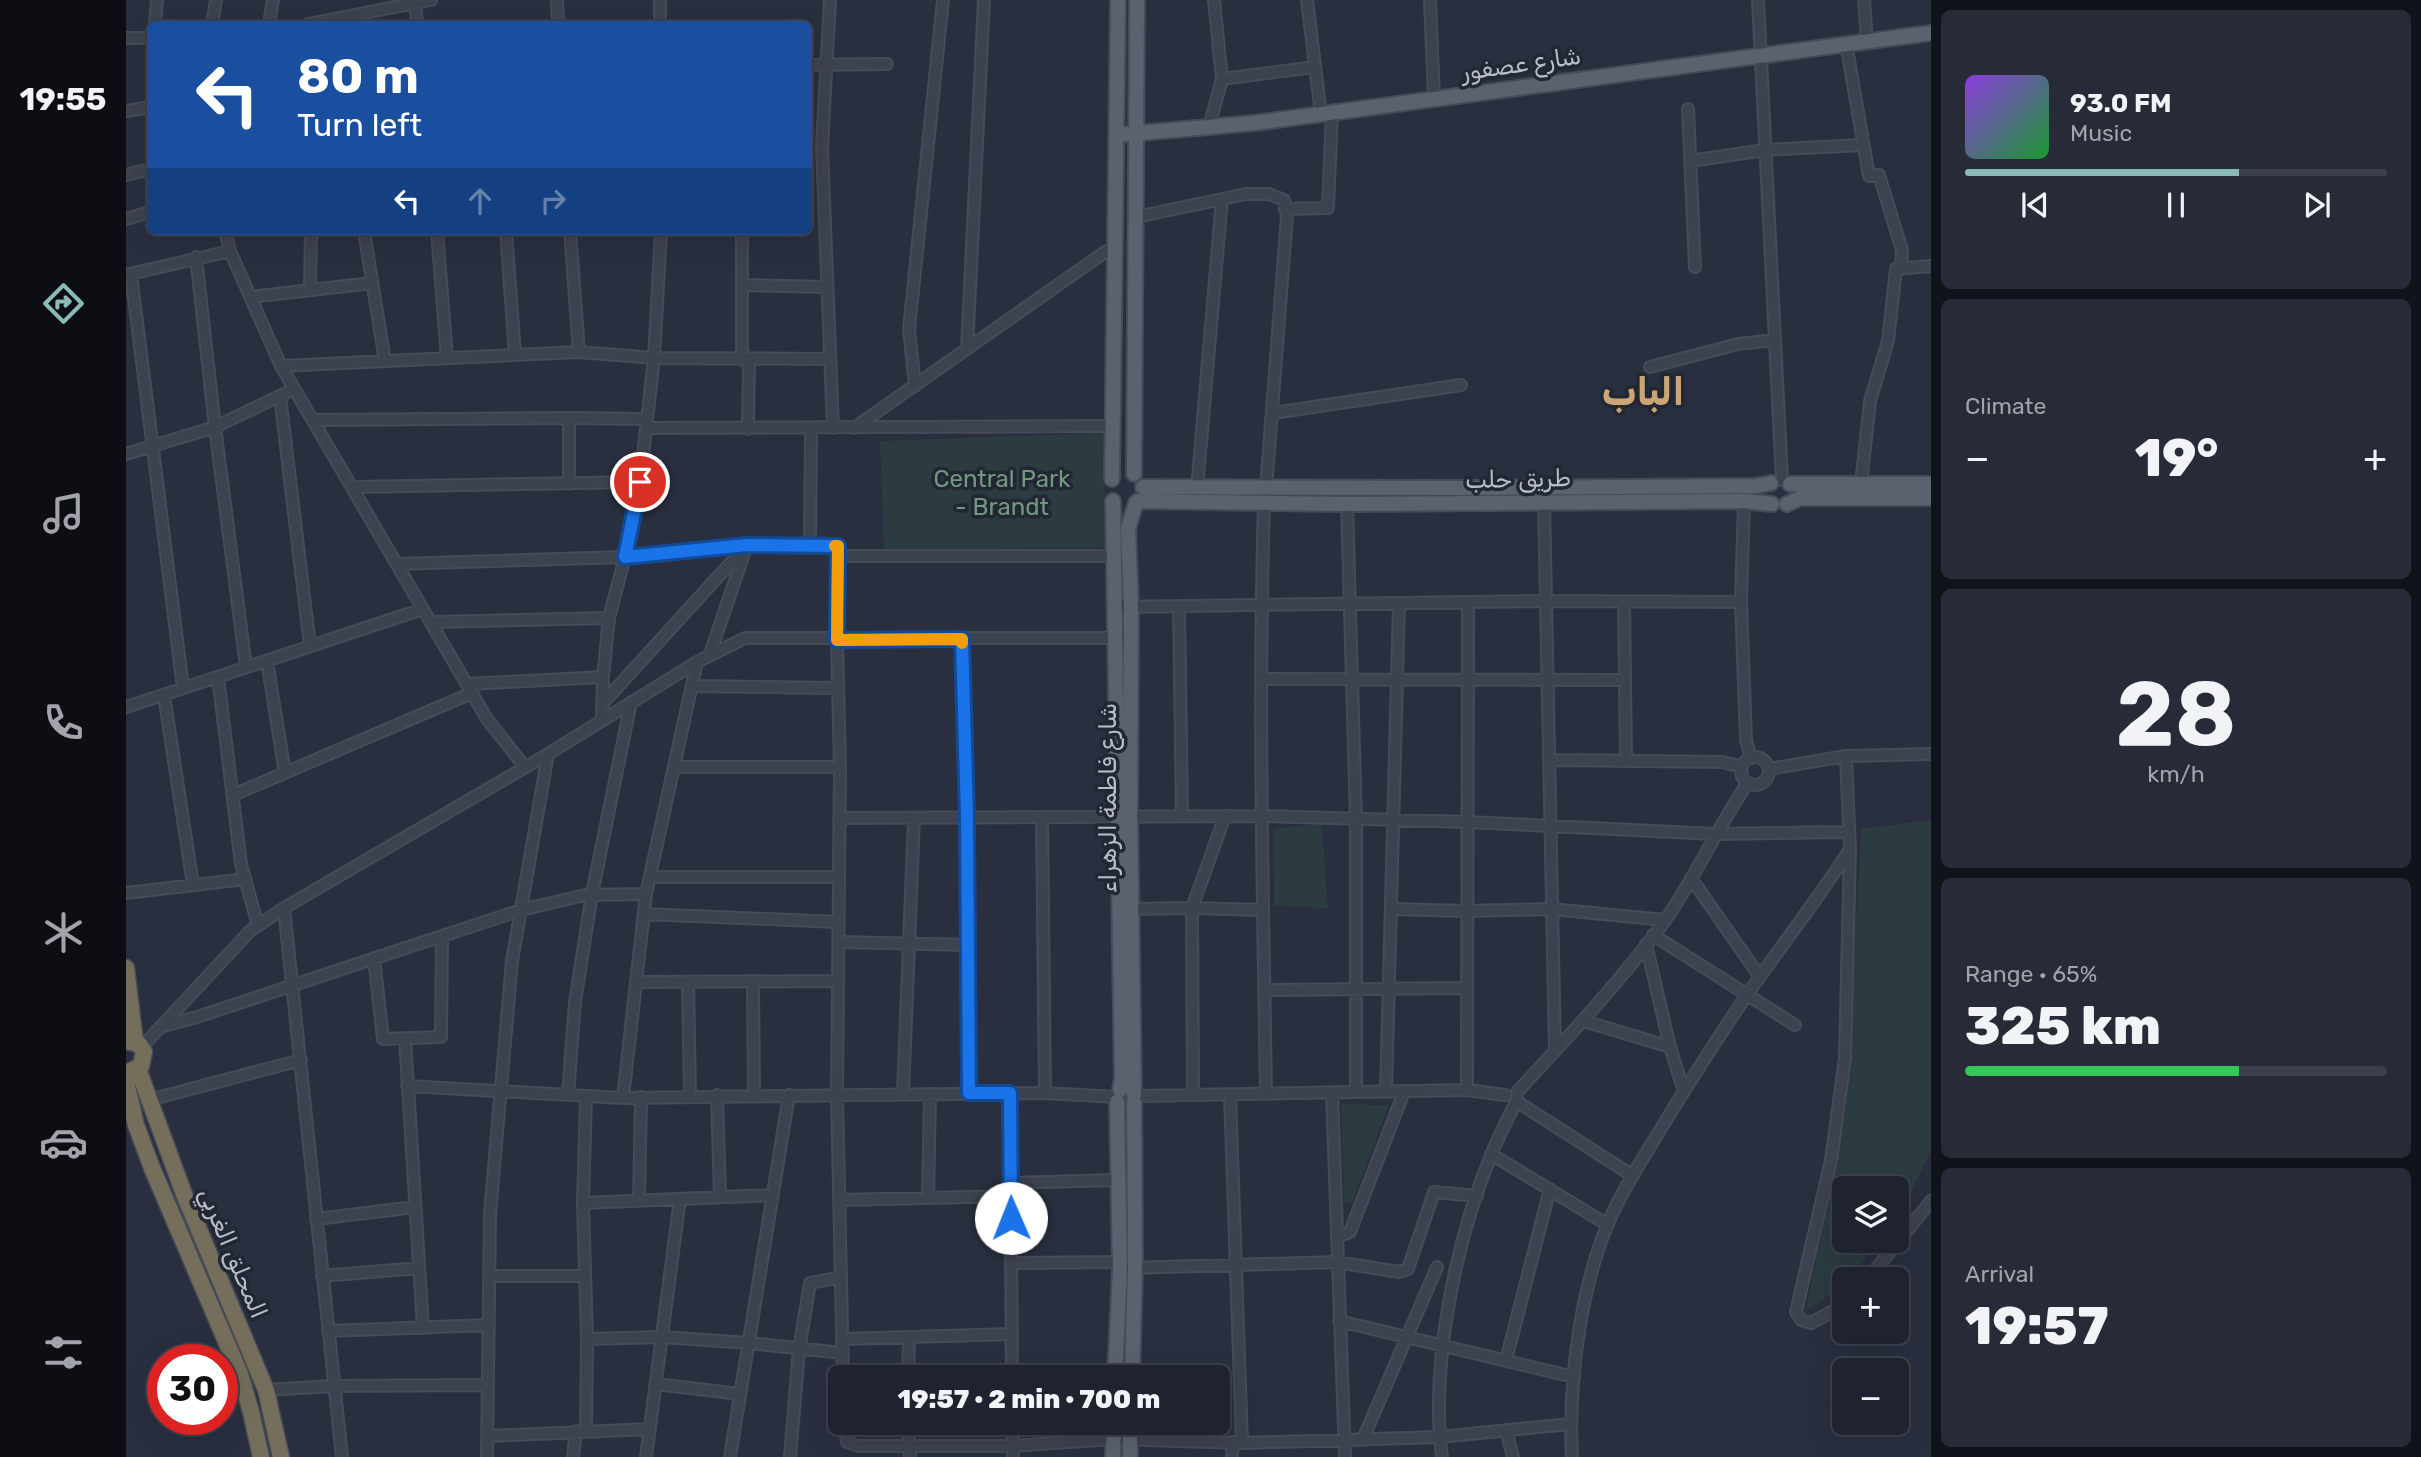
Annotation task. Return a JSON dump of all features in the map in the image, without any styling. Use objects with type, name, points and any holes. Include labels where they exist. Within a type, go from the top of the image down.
[{"type":"highway","points":[[126,968],[134,1043],[144,1061],[132,1070]]},
{"type":"highway","name":"المحلق الغربي","points":[[132,1070],[149,1100],[184,1194],[266,1390],[281,1457]]},
{"type":"highway","name":"المحلق الغربي","points":[[126,1082],[136,1125],[152,1168],[240,1374],[261,1457]]},
{"type":"main road","points":[[1112,479],[1120,472],[1134,474],[1140,479],[1143,487],[1137,502],[1126,506],[1113,501],[1108,490],[1112,479],[1118,0]]},
{"type":"main road","points":[[1134,474],[1138,0]]},
{"type":"main road","name":"شارع عصفور","points":[[1117,135],[1326,113],[1931,33]]},
{"type":"main road","points":[[1143,487],[1756,486],[1781,482],[1931,484]]},
{"type":"main road","points":[[1781,482],[1793,494],[1787,504]]},
{"type":"main road","points":[[1781,482],[1766,494],[1772,504],[1778,507],[1809,498],[1931,498]]},
{"type":"main road","name":"شارع فاطمة الزهراء","points":[[1113,501],[1115,638],[1131,909],[1135,1268],[1132,1365]]},
{"type":"main road","name":"طريق حلب","points":[[1137,502],[1347,504],[1744,501],[1772,504]]},
{"type":"main road","name":"شارع فاطمة الزهراء","points":[[1115,1365],[1119,1265],[1117,1096],[1122,1077],[1124,816],[1131,638],[1128,528],[1137,502]]},
{"type":"main road","points":[[1117,1096],[1121,1106],[1126,1107],[1134,1098]]},
{"type":"main road","points":[[1113,1435],[1114,1457]]},
{"type":"main road","points":[[1130,1435],[1130,1457]]},
{"type":"street","points":[[155,21],[157,0]]},
{"type":"street","points":[[212,21],[216,0]]},
{"type":"street","points":[[270,21],[273,0]]},
{"type":"street","points":[[321,21],[397,3],[431,0]]},
{"type":"street","points":[[557,0],[558,21]]},
{"type":"street","points":[[660,0],[660,21]]},
{"type":"street","points":[[830,0],[822,164],[833,428]]},
{"type":"street","points":[[915,386],[909,329],[943,0]]},
{"type":"street","points":[[967,349],[984,0]]},
{"type":"street","points":[[1209,127],[1222,79],[1214,0]]},
{"type":"street","points":[[1285,209],[1328,208],[1326,113],[1315,67],[1307,0]]},
{"type":"street","points":[[1430,0],[1434,98]]},
{"type":"street","points":[[1758,0],[1781,482]]},
{"type":"street","points":[[1864,0],[1867,41]]},
{"type":"street","points":[[415,3],[417,21]]},
{"type":"street","points":[[126,38],[147,38]]},
{"type":"street","points":[[1846,43],[1869,176],[1879,175],[1902,250],[1900,269]]},
{"type":"street","points":[[812,65],[887,64]]},
{"type":"street","points":[[1222,79],[1315,67]]},
{"type":"street","points":[[126,111],[147,108]]},
{"type":"street","points":[[1688,109],[1695,267]]},
{"type":"street","points":[[1690,161],[1765,150],[1863,145]]},
{"type":"street","points":[[812,164],[822,164]]},
{"type":"street","points":[[126,175],[147,170]]},
{"type":"street","points":[[1136,217],[1245,194],[1269,194],[1284,200],[1273,413],[1266,488]]},
{"type":"street","points":[[1197,488],[1223,199]]},
{"type":"street","points":[[126,219],[147,213]]},
{"type":"street","points":[[226,235],[230,251],[281,366],[487,719],[525,767]]},
{"type":"street","points":[[310,290],[312,235]]},
{"type":"street","points":[[366,235],[384,361]]},
{"type":"street","points":[[437,235],[447,358]]},
{"type":"street","points":[[506,235],[515,355]]},
{"type":"street","points":[[570,235],[579,352]]},
{"type":"street","points":[[602,721],[603,677],[610,618],[640,482],[654,358],[661,235]]},
{"type":"street","points":[[742,235],[748,429]]},
{"type":"street","points":[[855,428],[1105,252],[1116,250]]},
{"type":"street","points":[[183,688],[153,446],[128,274],[230,251]]},
{"type":"street","points":[[195,257],[246,667]]},
{"type":"street","points":[[1861,484],[1870,401],[1888,341],[1896,269],[1931,266]]},
{"type":"street","points":[[250,297],[373,283]]},
{"type":"street","points":[[742,285],[827,287]]},
{"type":"street","points":[[1650,367],[1738,344],[1775,340]]},
{"type":"street","points":[[281,366],[579,352],[654,358],[831,359]]},
{"type":"street","points":[[1273,413],[1461,385]]},
{"type":"street","points":[[126,454],[215,427],[294,389]]},
{"type":"street","points":[[280,396],[310,646]]},
{"type":"street","points":[[313,420],[569,418],[748,429],[1113,426]]},
{"type":"street","points":[[569,418],[569,484]]},
{"type":"street","points":[[810,428],[810,545]]},
{"type":"street","points":[[352,487],[640,482]]},
{"type":"street","points":[[1544,501],[1555,1051]]},
{"type":"street","points":[[1744,501],[1741,602],[1746,740],[1751,758]]},
{"type":"street","points":[[1264,503],[1261,817],[1266,1094]]},
{"type":"street","points":[[1347,504],[1356,820],[1356,1092]]},
{"type":"street","points":[[397,564],[625,557],[747,545],[838,546],[837,688],[840,767],[837,1094],[842,1365]]},
{"type":"street","points":[[710,654],[747,545]]},
{"type":"street","points":[[602,704],[747,545]]},
{"type":"street","points":[[837,556],[1114,556]]},
{"type":"street","points":[[1115,607],[1547,601],[1741,602]]},
{"type":"street","points":[[1468,602],[1468,1090]]},
{"type":"street","points":[[1624,602],[1626,760]]},
{"type":"street","points":[[1386,1092],[1399,603]]},
{"type":"street","points":[[1179,606],[1182,816]]},
{"type":"street","points":[[126,707],[423,609]]},
{"type":"street","points":[[431,622],[610,618]]},
{"type":"street","points":[[160,1027],[250,931],[284,908],[548,754],[710,654],[745,638],[1131,638]]},
{"type":"street","points":[[962,639],[967,817],[969,1093]]},
{"type":"street","points":[[267,661],[285,773]]},
{"type":"street","points":[[622,1097],[646,894],[697,662]]},
{"type":"street","points":[[218,677],[241,864],[258,926]]},
{"type":"street","points":[[233,795],[469,688],[603,677]]},
{"type":"street","points":[[1261,679],[1625,680]]},
{"type":"street","points":[[692,685],[837,688]]},
{"type":"street","points":[[164,695],[193,885]]},
{"type":"street","points":[[568,1095],[575,1002],[592,894],[631,702]]},
{"type":"street","points":[[487,1457],[490,1214],[512,961],[548,754]]},
{"type":"street","points":[[1769,769],[1846,756],[1931,754]]},
{"type":"street","points":[[1832,1313],[1811,1323],[1801,1320],[1796,1312],[1831,1160],[1841,1095],[1847,1021],[1850,849],[1846,756]]},
{"type":"street","points":[[1751,758],[1760,758],[1769,769],[1765,782],[1756,786],[1747,784],[1741,777],[1741,767],[1751,758]]},
{"type":"street","points":[[1550,760],[1723,762],[1741,767]]},
{"type":"street","points":[[675,767],[840,767]]},
{"type":"street","points":[[1442,1457],[1441,1377],[1450,1295],[1477,1196],[1514,1097],[1584,1021],[1665,920],[1747,784]]},
{"type":"street","points":[[1193,1096],[1192,908],[1225,816]]},
{"type":"street","points":[[839,818],[1225,816],[1468,822],[1715,834],[1849,832]]},
{"type":"street","points":[[1042,817],[1045,1093]]},
{"type":"street","points":[[903,1094],[914,818]]},
{"type":"street","points":[[1572,1457],[1570,1424],[1577,1345],[1595,1260],[1608,1225],[1633,1176],[1684,1092],[1748,994],[1827,886],[1850,849]]},
{"type":"street","points":[[650,877],[839,877]]},
{"type":"street","points":[[1691,878],[1760,977]]},
{"type":"street","points":[[126,893],[245,879]]},
{"type":"street","points":[[134,1043],[160,1027],[521,910],[592,894],[646,894]]},
{"type":"street","points":[[284,908],[342,1457]]},
{"type":"street","points":[[1131,909],[1263,910]]},
{"type":"street","points":[[1391,909],[1551,909],[1665,920]]},
{"type":"street","points":[[644,914],[838,922]]},
{"type":"street","points":[[374,958],[383,1039],[441,1037],[442,936]]},
{"type":"street","points":[[1650,940],[1748,994],[1795,1025]]},
{"type":"street","points":[[1650,940],[1670,1047],[1684,1092]]},
{"type":"street","points":[[838,942],[968,945]]},
{"type":"street","points":[[636,982],[838,981]]},
{"type":"street","points":[[688,982],[690,1096]]},
{"type":"street","points":[[753,982],[754,1095]]},
{"type":"street","points":[[1265,990],[1467,988]]},
{"type":"street","points":[[1584,1021],[1670,1047]]},
{"type":"street","points":[[405,1038],[423,1328]]},
{"type":"street","points":[[149,1100],[302,1060]]},
{"type":"street","points":[[407,1086],[622,1097],[969,1093],[1117,1096]]},
{"type":"street","points":[[1134,1098],[1468,1090],[1514,1097],[1633,1176]]},
{"type":"street","points":[[1336,1237],[1350,1232],[1404,1092]]},
{"type":"street","points":[[1010,1093],[1012,1365]]},
{"type":"street","points":[[1332,1093],[1345,1457]]},
{"type":"street","points":[[928,1198],[930,1094]]},
{"type":"street","points":[[717,1095],[720,1197]]},
{"type":"street","points":[[730,1457],[789,1095]]},
{"type":"street","points":[[1230,1095],[1236,1263],[1237,1442],[1232,1457]]},
{"type":"street","points":[[573,1457],[581,1431],[587,1339],[583,1203],[586,1096]]},
{"type":"street","points":[[639,1200],[642,1097]]},
{"type":"street","points":[[1491,1154],[1608,1225]]},
{"type":"street","points":[[1011,1183],[1118,1180]]},
{"type":"street","points":[[1506,1360],[1550,1189]]},
{"type":"street","points":[[1012,1263],[1119,1265],[1135,1268],[1337,1262],[1399,1272],[1408,1269],[1434,1192],[1477,1196]]},
{"type":"street","points":[[583,1203],[773,1195]]},
{"type":"street","points":[[839,1200],[1011,1196]]},
{"type":"street","points":[[646,1457],[680,1199]]},
{"type":"street","points":[[1878,1267],[1931,1201]]},
{"type":"street","points":[[316,1219],[415,1207]]},
{"type":"street","points":[[1363,1439],[1437,1267]]},
{"type":"street","points":[[322,1276],[419,1268]]},
{"type":"street","points":[[489,1276],[585,1276]]},
{"type":"street","points":[[790,1457],[799,1350],[810,1283],[841,1277]]},
{"type":"street","points":[[1339,1321],[1407,1335],[1574,1377]]},
{"type":"street","points":[[328,1331],[488,1325]]},
{"type":"street","points":[[842,1339],[1012,1334]]},
{"type":"street","points":[[587,1339],[662,1337],[842,1353]]},
{"type":"street","points":[[908,1365],[909,1337]]},
{"type":"street","points":[[266,1390],[333,1386],[488,1384]]},
{"type":"street","points":[[656,1384],[740,1394]]},
{"type":"street","points":[[845,1435],[846,1442],[858,1446],[909,1452],[1013,1452],[1113,1439],[1237,1442],[1440,1437],[1570,1424]]},
{"type":"street","points":[[488,1436],[650,1429]]},
{"type":"street","points":[[1506,1430],[1513,1457]]},
{"type":"green space","name":"Central Park - Brandt","points":[[1104,433],[1105,547],[884,551],[880,441]]},
{"type":"green space","points":[[1931,820],[1931,1151],[1909,1196],[1909,1176],[1832,1176],[1846,1107],[1861,829]]},
{"type":"green space","points":[[1322,824],[1328,908],[1274,906],[1273,829]]},
{"type":"green space","points":[[1341,1104],[1389,1105],[1352,1203],[1344,1201]]},
{"type":"green space","points":[[1832,1178],[1832,1253],[1869,1253],[1859,1267],[1832,1267],[1832,1293],[1806,1311]]},
{"type":"slow traffic","points":[[835,546],[838,546],[837,640],[962,639],[962,643]]},
{"type":"district","name":"الباب","points":[[1643,392]]},
{"type":"route","points":[[640,482],[625,557],[747,545],[838,546],[837,640],[962,639],[967,817],[969,1093],[1010,1093],[1011,1218]]}]
